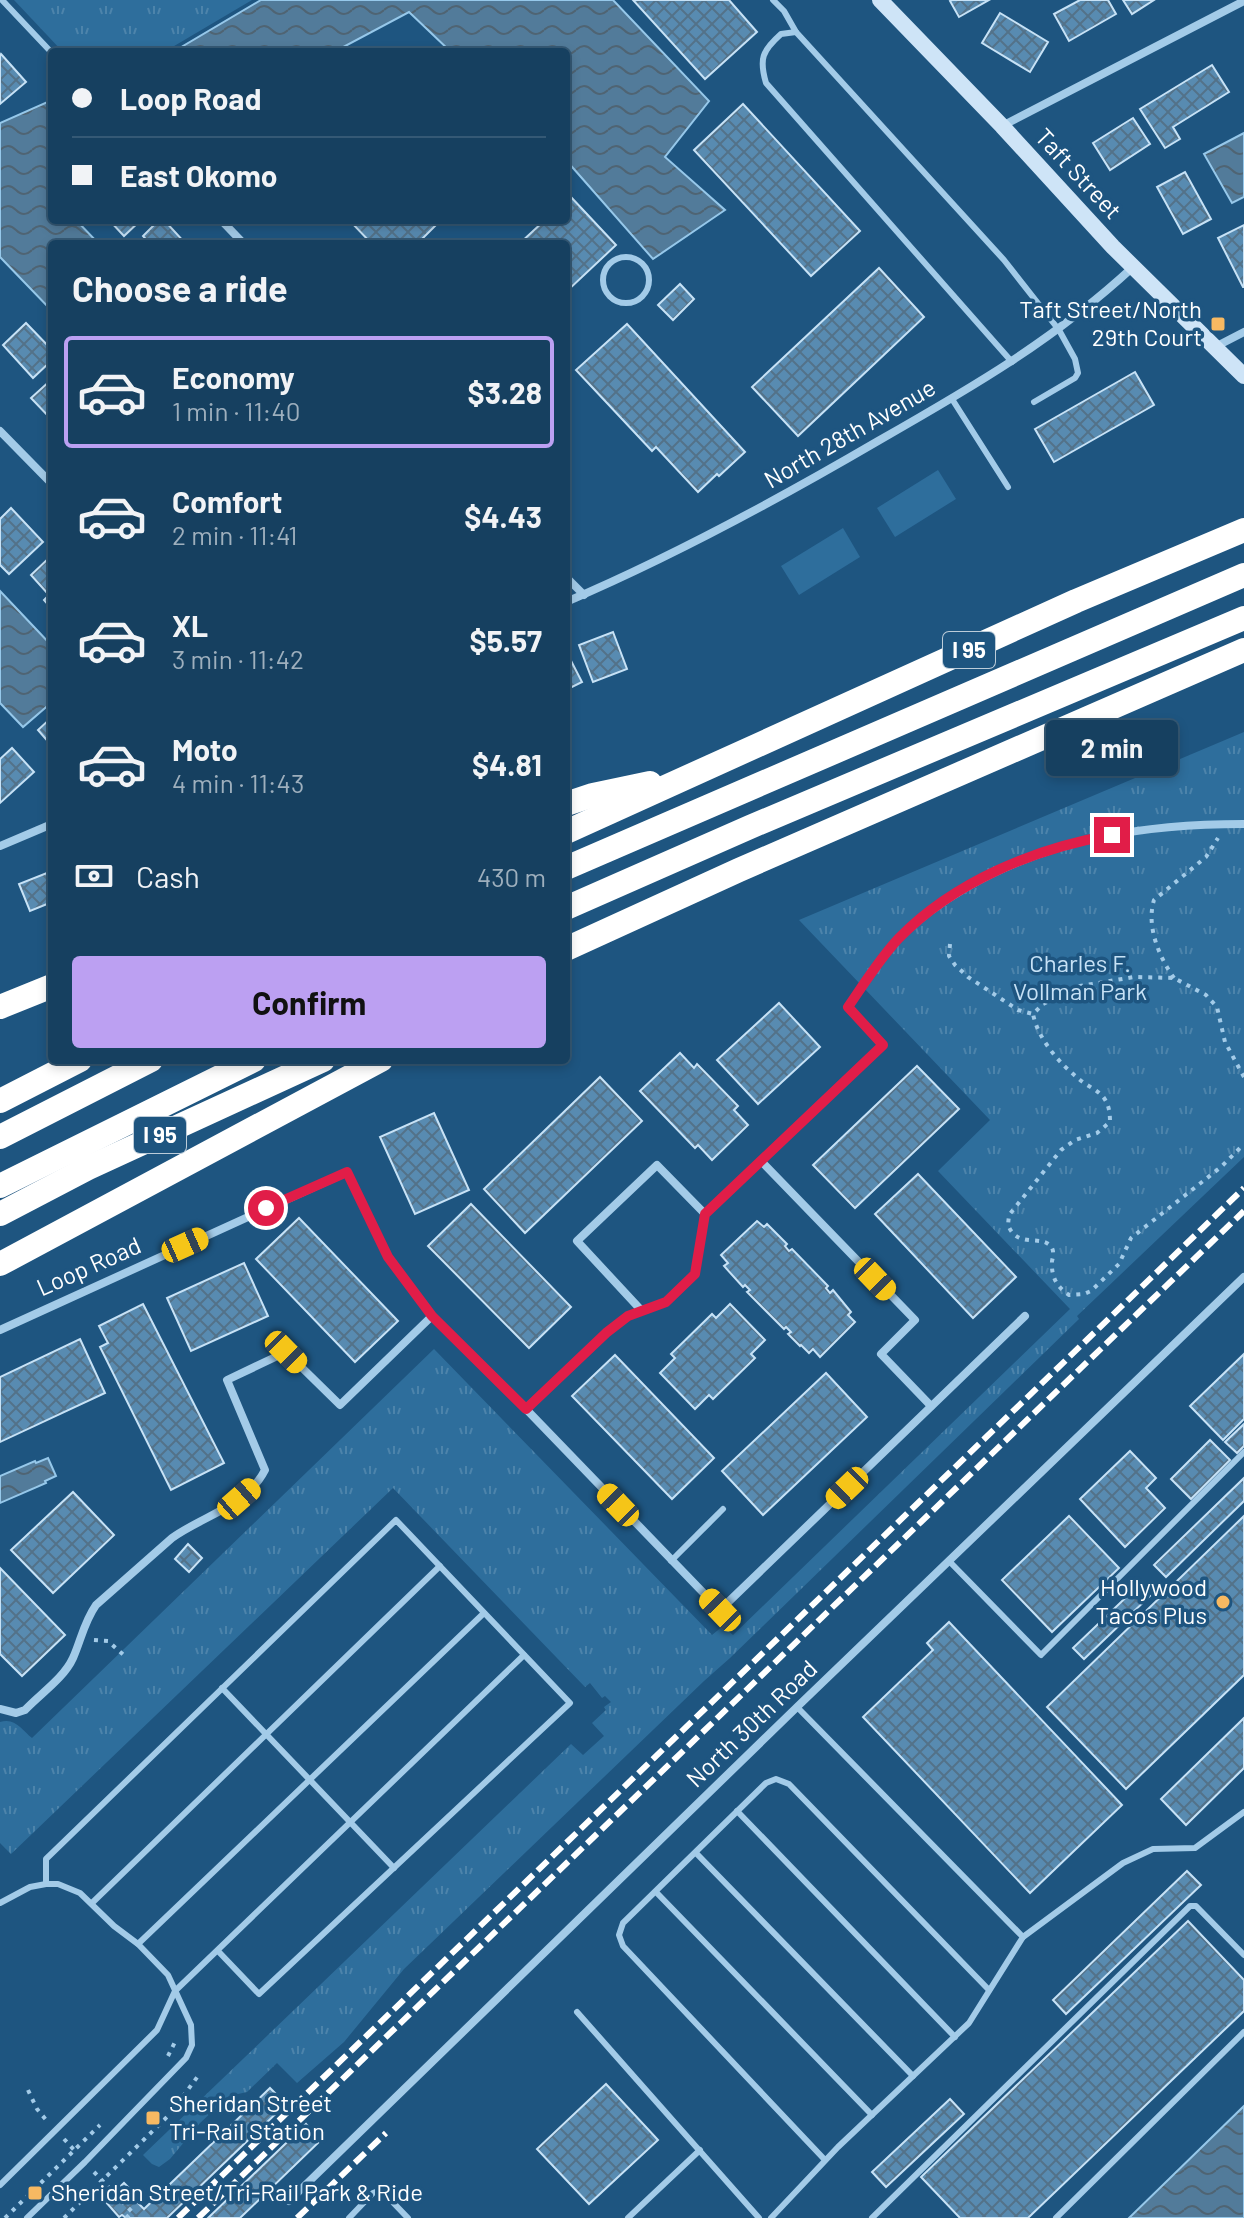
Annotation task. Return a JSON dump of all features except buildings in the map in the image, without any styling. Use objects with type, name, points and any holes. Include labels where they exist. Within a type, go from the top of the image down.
[{"type":"highway","name":"I 95","points":[[570,830],[1076,601],[1244,530]]},
{"type":"highway","points":[[570,866],[1244,575]]},
{"type":"highway","points":[[570,906],[1244,618]]},
{"type":"highway","points":[[570,947],[739,870],[1244,650]]},
{"type":"highway","points":[[570,803],[695,773]]},
{"type":"highway","points":[[570,960],[739,870]]},
{"type":"highway","points":[[0,1007],[48,988]]},
{"type":"highway","points":[[0,1101],[72,1064]]},
{"type":"highway","points":[[0,1137],[143,1064]]},
{"type":"highway","points":[[0,1186],[246,1064]]},
{"type":"highway","name":"I 95","points":[[0,1214],[88,1168],[314,1064]]},
{"type":"highway","points":[[0,1264],[373,1064]]},
{"type":"street","name":"Taft Street","points":[[880,0],[1133,267],[1244,376]]},
{"type":"street","points":[[1002,126],[1244,1]]},
{"type":"street","points":[[225,224],[240,240]]},
{"type":"street","name":"North 28th Avenue","points":[[570,600],[796,489],[952,399],[1059,330],[1133,267]]},
{"type":"street","points":[[1215,347],[1244,332]]},
{"type":"street","points":[[0,431],[48,480]]},
{"type":"street","points":[[570,581],[584,595]]},
{"type":"street","points":[[526,1409],[606,1333],[628,1316],[666,1302],[695,1274],[705,1214],[883,1045],[848,1007],[899,939],[944,901],[988,876],[1053,848],[1087,839],[1183,825],[1244,824]]},
{"type":"street","points":[[0,846],[48,826]]},
{"type":"street","points":[[761,1161],[915,1320],[881,1354],[931,1406]]},
{"type":"street","points":[[641,1310],[577,1241],[657,1165],[705,1214]]},
{"type":"street","name":"Loop Road","points":[[0,1330],[347,1172],[388,1257],[432,1316]]},
{"type":"street","name":"North 30th Road","points":[[289,2201],[1244,1277]]},
{"type":"street","points":[[0,1709],[16,1713],[25,1710],[67,1668],[74,1657],[87,1618],[96,1605],[172,1538],[184,1529],[218,1514],[258,1483],[265,1470],[227,1380],[286,1352],[340,1405],[432,1316],[720,1610],[1025,1316]]},
{"type":"lane","points":[[2,0],[48,49]]},
{"type":"lane","points":[[773,0],[784,11],[796,32],[1004,260],[1059,330],[1075,359],[1078,373],[1075,378],[1034,402]]},
{"type":"lane","points":[[796,32],[781,34],[765,52],[760,65],[766,83],[1012,362]]},
{"type":"lane","points":[[622,257],[637,260],[643,265],[648,279],[639,298],[624,303],[610,297],[603,284],[609,264],[622,257]]},
{"type":"lane","points":[[952,399],[1008,487]]},
{"type":"lane","points":[[949,1561],[1041,1655],[1244,1452]]},
{"type":"lane","points":[[671,1561],[723,1509]]},
{"type":"lane","points":[[46,1884],[46,1859],[396,1520],[570,1703],[259,1994],[218,1951]]},
{"type":"lane","points":[[92,1903],[440,1566]]},
{"type":"lane","points":[[138,1944],[484,1613]]},
{"type":"lane","points":[[0,2185],[157,2030],[175,1991],[524,1655]]},
{"type":"lane","points":[[222,1688],[394,1868]]},
{"type":"lane","points":[[797,1707],[1023,1937]]},
{"type":"lane","points":[[825,2160],[623,1946],[619,1935],[623,1923],[766,1783],[776,1779],[789,1784],[989,1990]]},
{"type":"lane","points":[[737,1811],[955,2037]]},
{"type":"lane","points":[[771,2218],[825,2160],[969,2023],[1023,1937],[1123,1863],[1153,1849],[1195,1848],[1244,1812]]},
{"type":"lane","points":[[696,1853],[913,2076]]},
{"type":"lane","points":[[0,1903],[30,1887],[46,1884],[58,1884],[80,1893],[168,1975],[191,2025],[192,2045],[186,2058],[27,2218]]},
{"type":"lane","points":[[656,1892],[872,2115]]},
{"type":"lane","points":[[872,2218],[1190,1906],[1196,1906],[1244,1955]]},
{"type":"lane","points":[[577,2012],[759,2218]]},
{"type":"lane","points":[[1056,2218],[1244,2032]]},
{"type":"lane","points":[[628,2218],[700,2150]]},
{"type":"lane","points":[[349,2218],[373,2193],[381,2190],[408,2218]]},
{"type":"path","points":[[1174,978],[1157,946],[1151,910],[1154,900],[1206,857],[1219,836]]},
{"type":"path","points":[[950,944],[949,956],[961,971],[1018,1010],[1033,1014]]},
{"type":"path","points":[[1033,1014],[1043,1004],[1080,986],[1134,977],[1174,978],[1206,995],[1217,1007],[1225,1042],[1244,1077]]},
{"type":"path","points":[[1033,1014],[1042,1039],[1078,1079],[1100,1093],[1110,1113],[1110,1122],[1104,1128],[1075,1140],[1061,1150],[1007,1220],[1016,1237],[1046,1243],[1051,1247],[1052,1273],[1069,1295],[1091,1291],[1124,1258],[1131,1238],[1221,1167],[1244,1144]]},
{"type":"path","points":[[92,1639],[108,1641],[127,1658]]},
{"type":"path","points":[[162,2065],[176,2040]]},
{"type":"path","points":[[64,2218],[170,2114],[198,2076]]},
{"type":"path","points":[[28,2090],[48,2123]]},
{"type":"path","points":[[5,2218],[76,2152],[107,2118]]},
{"type":"path","points":[[64,2139],[76,2152]]},
{"type":"path","points":[[94,2172],[134,2213],[126,2218]]},
{"type":"green space","points":[[14,0],[252,0],[171,48],[59,48]]},
{"type":"green space","points":[[938,470],[956,499],[895,537],[877,508]]},
{"type":"green space","points":[[843,528],[860,557],[799,595],[781,566]]},
{"type":"green space","name":"Charles F. Vollman Park","points":[[1244,732],[1244,1157],[1077,1316],[1079,1319],[730,1658],[404,1969],[344,2042],[297,2083],[277,2063],[247,2092],[229,2096],[200,2123],[170,2159],[159,2167],[152,2164],[143,2155],[571,1744],[583,1755],[604,1736],[592,1723],[611,1702],[605,1696],[602,1698],[590,1683],[585,1687],[393,1488],[11,1854],[0,1843],[0,1722],[14,1723],[32,1738],[434,1349],[712,1635],[723,1626],[733,1635],[1070,1309],[938,1171],[990,1120],[799,920]]},
{"type":"water","points":[[261,0],[613,0],[709,101],[665,157],[725,210],[653,259],[570,165],[570,48],[447,48],[409,12],[342,48],[180,48]]},
{"type":"water","points":[[48,102],[48,224],[80,224],[95,240],[48,240],[48,307],[0,257],[0,123]]},
{"type":"water","points":[[1244,133],[1244,197],[1232,203],[1204,154]]},
{"type":"water","points":[[0,591],[48,642],[48,705],[23,727],[0,703]]},
{"type":"water","points":[[48,1458],[56,1476],[0,1503],[0,1476]]},
{"type":"water","points":[[1244,2106],[1244,2218],[1129,2218]]},
{"type":"railway","points":[[178,2218],[1244,1188]]},
{"type":"railway","points":[[198,2218],[1244,1211]]},
{"type":"railway","points":[[297,2218],[386,2133]]},
{"type":"place","name":"Taft Street/North 29th Court","points":[[1218,324]]},
{"type":"place","name":"Hollywood Tacos Plus","points":[[1223,1602]]},
{"type":"place","name":"Sheridan Street Tri-Rail Station","points":[[153,2118]]},
{"type":"place","name":"Sheridan Street/Tri-Rail Park & Ride","points":[[35,2193]]},
{"type":"route","points":[[266,1208],[347,1172],[388,1257],[432,1316],[526,1409],[606,1333],[628,1316],[666,1302],[695,1274],[705,1214],[883,1045],[848,1007],[899,939],[944,901],[988,876],[1053,848],[1112,835]]}]
